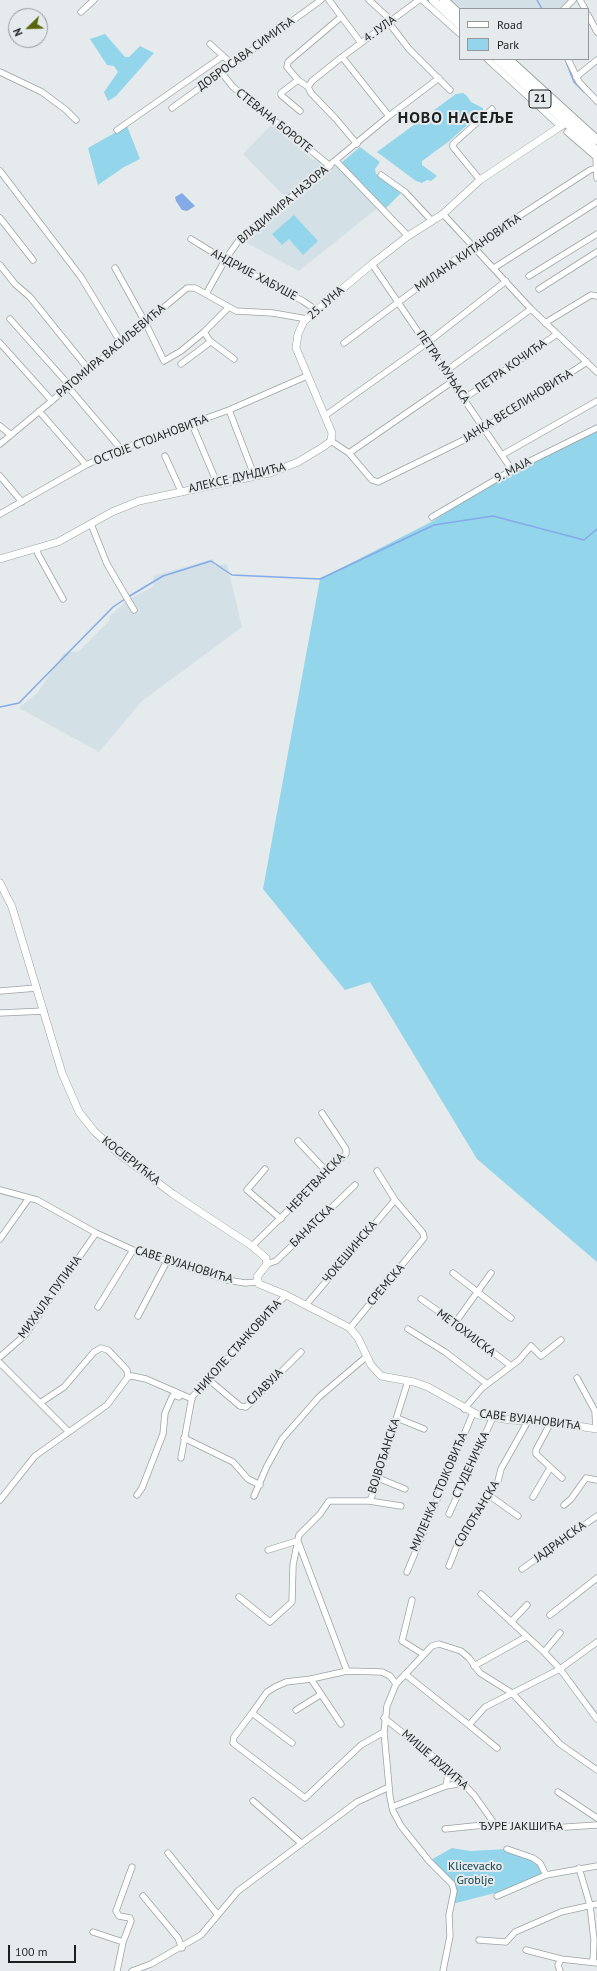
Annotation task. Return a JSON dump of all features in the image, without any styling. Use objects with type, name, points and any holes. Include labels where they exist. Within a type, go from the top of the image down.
[{"type":"main road","points":[[433,0],[459,24]]},
{"type":"main road","points":[[444,0],[459,14]]},
{"type":"main road","name":"21","points":[[498,60],[567,123],[586,136],[597,140]]},
{"type":"main road","name":"21","points":[[509,60],[567,123]]},
{"type":"main road","name":"21","points":[[586,136],[597,151]]},
{"type":"street","points":[[81,12],[94,0]]},
{"type":"street","points":[[329,0],[361,43]]},
{"type":"street","points":[[369,0],[390,22],[409,49],[450,90]]},
{"type":"street","points":[[421,0],[459,33]]},
{"type":"street","name":"4. ЈУЛА","points":[[308,87],[312,81],[342,57],[421,0]]},
{"type":"street","points":[[565,8],[574,0]]},
{"type":"street","name":"ДОБРОСАВА СИМИЋА","points":[[172,108],[316,1]]},
{"type":"street","points":[[341,17],[288,62],[289,70],[298,80],[308,87],[311,94],[336,119],[357,144]]},
{"type":"street","points":[[589,17],[597,32]]},
{"type":"street","points":[[210,44],[232,64]]},
{"type":"street","points":[[117,130],[223,56]]},
{"type":"street","points":[[342,57],[390,116]]},
{"type":"street","points":[[488,60],[567,123]]},
{"type":"street","points":[[568,60],[576,77],[583,87],[597,100]]},
{"type":"street","points":[[576,77],[597,60]]},
{"type":"street","points":[[0,72],[42,92],[66,110],[76,120]]},
{"type":"street","name":"СТЕВАНА БОРОТЕ","points":[[221,72],[233,88],[330,166]]},
{"type":"street","name":"ВЛАДИМИРА НАЗОРА","points":[[206,294],[224,260],[239,240],[390,116],[439,78]]},
{"type":"street","points":[[298,80],[281,93],[281,95],[300,111]]},
{"type":"street","points":[[480,180],[453,147],[453,144],[492,109]]},
{"type":"street","name":"25. ЈУНА","points":[[331,441],[332,433],[326,415],[307,376],[296,344],[300,329],[307,319],[316,310],[408,236],[443,214],[480,180],[567,123]]},
{"type":"street","points":[[567,132],[594,155],[596,160],[597,178]]},
{"type":"street","points":[[336,161],[408,236]]},
{"type":"street","name":"МИЛАНА КИТАНОВИЋА","points":[[344,343],[474,246],[590,170],[596,168]]},
{"type":"street","points":[[0,171],[81,277],[121,343]]},
{"type":"street","points":[[381,175],[405,192],[432,221]]},
{"type":"street","points":[[494,268],[597,202]]},
{"type":"street","points":[[443,214],[531,309],[597,372]]},
{"type":"street","points":[[0,218],[33,260]]},
{"type":"street","points":[[529,276],[597,234]]},
{"type":"street","name":"АНДРИЈЕ ХАБУШЕ","points":[[191,239],[224,260],[303,301],[316,310]]},
{"type":"street","points":[[539,289],[597,252]]},
{"type":"street","name":"ПЕТРА МУЊАСА","points":[[372,264],[427,342],[512,470]]},
{"type":"street","points":[[0,265],[15,284],[30,297],[89,370]]},
{"type":"street","points":[[115,268],[145,322],[164,361],[181,351],[204,332],[228,308],[240,312],[273,313],[307,319]]},
{"type":"street","points":[[326,415],[427,342],[506,281]]},
{"type":"street","name":"РАТОМИРА ВАСИЉЕВИЋА","points":[[0,444],[187,288],[195,288],[228,308]]},
{"type":"street","points":[[545,323],[591,295],[597,296]]},
{"type":"street","points":[[446,371],[531,309]]},
{"type":"street","points":[[10,319],[122,449]]},
{"type":"street","points":[[204,332],[210,341],[234,359]]},
{"type":"street","name":"ПЕТРА КОЧИЋА","points":[[465,398],[557,334]]},
{"type":"street","points":[[181,364],[208,345],[210,341]]},
{"type":"street","points":[[0,343],[52,401]]},
{"type":"street","name":"ЈАНКА ВЕСЕЛИНОВИЋА","points":[[349,453],[368,477],[378,482],[476,435],[484,428],[587,362]]},
{"type":"street","name":"ОСТОЈЕ СТОЈАНОВИЋА","points":[[0,514],[86,465],[122,449],[229,410],[307,376]]},
{"type":"street","points":[[331,441],[349,453],[453,381]]},
{"type":"street","points":[[502,455],[597,401]]},
{"type":"street","points":[[229,410],[254,475]]},
{"type":"street","points":[[39,411],[86,465]]},
{"type":"street","points":[[192,424],[217,483]]},
{"type":"street","points":[[0,426],[12,435]]},
{"type":"street","name":"9. МАЈА","points":[[432,517],[512,470],[597,428]]},
{"type":"street","name":"АЛЕКСЕ ДУНДИЋА","points":[[0,559],[58,542],[112,512],[139,501],[254,475],[270,473],[298,462],[331,441]]},
{"type":"street","points":[[165,456],[181,491]]},
{"type":"street","points":[[0,476],[22,502]]},
{"type":"street","points":[[91,524],[107,564],[134,610]]},
{"type":"street","points":[[37,549],[38,554],[63,599]]},
{"type":"street","name":"КОСЈЕРИЋКА","points":[[0,883],[12,906],[62,1073],[79,1112],[94,1132],[119,1154],[173,1194],[252,1246],[266,1258],[267,1264]]},
{"type":"street","points":[[0,991],[37,988]]},
{"type":"street","points":[[0,1013],[44,1011]]},
{"type":"street","name":"НЕРЕТВАНСКА","points":[[252,1246],[281,1219],[347,1152],[322,1113]]},
{"type":"street","points":[[298,1142],[327,1172]]},
{"type":"street","points":[[265,1169],[248,1190],[281,1219]]},
{"type":"street","points":[[377,1171],[395,1200]]},
{"type":"street","name":"БАНАТСКА","points":[[267,1264],[276,1261],[355,1185]]},
{"type":"street","name":"САВЕ ВУЈАНОВИЋА","points":[[0,1190],[37,1200],[96,1233],[133,1250],[227,1280],[244,1283],[257,1282],[286,1295],[350,1328],[358,1338],[366,1357],[374,1370],[381,1376],[408,1381],[436,1392],[473,1413],[493,1417],[551,1422],[597,1429]]},
{"type":"street","points":[[0,1239],[29,1198]]},
{"type":"street","name":"СРЕМСКА","points":[[350,1328],[424,1238],[423,1233],[395,1200]]},
{"type":"street","name":"ЧОКЕШИНСКА","points":[[306,1305],[395,1200]]},
{"type":"street","name":"МИХАЈЛА ПУПИНА","points":[[0,1357],[25,1335],[96,1233]]},
{"type":"street","points":[[98,1307],[133,1250]]},
{"type":"street","points":[[138,1316],[167,1261]]},
{"type":"street","points":[[257,1282],[258,1275],[267,1264]]},
{"type":"street","points":[[453,1273],[511,1318]]},
{"type":"street","points":[[455,1323],[491,1273]]},
{"type":"street","name":"НИКОЛЕ СТАНКОВИЋА","points":[[189,1398],[286,1295]]},
{"type":"street","name":"МЕТОХИЈСКА","points":[[421,1299],[511,1366]]},
{"type":"street","points":[[408,1330],[445,1352],[487,1384]]},
{"type":"street","points":[[464,1409],[487,1384],[511,1366],[532,1346],[541,1356],[561,1340]]},
{"type":"street","points":[[0,1500],[35,1456],[107,1405],[128,1377],[127,1370],[108,1350],[101,1348],[94,1352],[64,1387],[40,1403]]},
{"type":"street","name":"СЛАВУЈА","points":[[208,1379],[240,1406],[246,1407],[301,1352]]},
{"type":"street","points":[[254,1496],[267,1466],[282,1439],[319,1397],[366,1357]]},
{"type":"street","points":[[0,1363],[69,1432]]},
{"type":"street","points":[[128,1377],[132,1376],[146,1379],[189,1398]]},
{"type":"street","points":[[577,1378],[595,1411],[597,1429]]},
{"type":"street","name":"ВОЈВОЂАНСКА","points":[[239,1597],[268,1621],[273,1621],[293,1600],[293,1565],[299,1535],[320,1514],[328,1501],[369,1501],[378,1478],[408,1381]]},
{"type":"street","points":[[137,1495],[142,1488],[163,1434],[165,1413],[172,1397],[174,1395],[184,1399],[189,1398]]},
{"type":"street","points":[[181,1458],[184,1438],[191,1411],[189,1398]]},
{"type":"street","name":"МИЛЕНКА СТОЈКОВИЋА","points":[[407,1572],[473,1413]]},
{"type":"street","name":"СТУДЕНИЧКА","points":[[449,1514],[493,1417]]},
{"type":"street","points":[[397,1418],[424,1428]]},
{"type":"street","name":"СОПОЋАНСКА","points":[[449,1566],[460,1538],[490,1496],[498,1481],[501,1469],[528,1421]]},
{"type":"street","points":[[551,1422],[536,1452],[539,1458],[562,1478]]},
{"type":"street","points":[[184,1438],[233,1462],[248,1479],[260,1485]]},
{"type":"street","points":[[533,1497],[550,1468]]},
{"type":"street","points":[[378,1478],[405,1489]]},
{"type":"street","points":[[564,1505],[571,1499],[586,1478],[597,1480]]},
{"type":"street","points":[[490,1496],[518,1516]]},
{"type":"street","points":[[369,1501],[401,1506]]},
{"type":"street","name":"ЈАДРАНСКА","points":[[522,1569],[597,1516]]},
{"type":"street","points":[[268,1550],[297,1541],[304,1554],[347,1671]]},
{"type":"street","points":[[550,1614],[597,1578]]},
{"type":"street","points":[[480,1594],[560,1668],[597,1720]]},
{"type":"street","points":[[412,1600],[402,1641],[423,1654]]},
{"type":"street","points":[[511,1622],[527,1605]]},
{"type":"street","points":[[544,1652],[560,1633]]},
{"type":"street","points":[[474,1666],[526,1637]]},
{"type":"street","points":[[468,1725],[485,1707],[560,1668],[597,1642]]},
{"type":"street","points":[[444,1971],[450,1936],[449,1915],[454,1891],[452,1884],[428,1861],[401,1826],[392,1807],[384,1732],[384,1718],[396,1684],[423,1654],[435,1644],[444,1645],[465,1654],[480,1673],[512,1693],[560,1744],[597,1770]]},
{"type":"street","points":[[384,1732],[373,1736],[360,1745],[305,1798],[233,1743],[234,1737],[267,1692],[286,1682],[311,1679],[347,1671],[382,1672],[390,1676],[396,1684]]},
{"type":"street","points":[[405,1674],[497,1748]]},
{"type":"street","points":[[311,1679],[320,1695],[341,1724]]},
{"type":"street","points":[[296,1710],[320,1695]]},
{"type":"street","points":[[252,1713],[292,1742]]},
{"type":"street","name":"МИШЕ ДУДИЋА","points":[[384,1718],[449,1769],[474,1795],[496,1826]]},
{"type":"street","points":[[446,1786],[449,1769]]},
{"type":"street","points":[[392,1807],[446,1786],[463,1783]]},
{"type":"street","points":[[132,1971],[151,1964],[182,1948],[201,1935],[238,1891],[357,1802],[389,1787]]},
{"type":"street","points":[[558,1792],[597,1818]]},
{"type":"street","points":[[252,1801],[301,1843]]},
{"type":"street","name":"ЂУРЕ ЈАКШИЋА","points":[[445,1829],[496,1826],[552,1828],[597,1825]]},
{"type":"street","points":[[507,1849],[533,1858],[540,1864],[546,1875]]},
{"type":"street","points":[[168,1853],[218,1914]]},
{"type":"street","points":[[497,1896],[546,1875],[597,1866]]},
{"type":"street","points":[[116,1971],[123,1942],[131,1921],[130,1918],[119,1916],[116,1911],[132,1867]]},
{"type":"street","points":[[526,1950],[561,1959],[595,1962],[596,1940],[590,1905],[579,1868]]},
{"type":"street","points":[[143,1896],[178,1938],[182,1948]]},
{"type":"street","points":[[479,1940],[506,1942],[514,1932],[561,1912],[597,1904]]},
{"type":"street","points":[[93,1932],[123,1942]]},
{"type":"street","points":[[560,1971],[558,1965],[561,1959]]},
{"type":"shaded area","points":[[452,0],[569,0],[562,8],[461,8]]},
{"type":"shaded area","points":[[273,123],[279,128],[277,130],[313,160],[315,158],[322,164],[321,168],[286,198],[243,154]]},
{"type":"shaded area","points":[[338,164],[380,206],[299,271],[245,242]]},
{"type":"shaded area","points":[[182,193],[195,206],[187,211],[182,210],[176,201],[175,197]]},
{"type":"shaded area","points":[[213,559],[215,566],[227,564],[242,627],[142,701],[99,752],[19,708],[37,693],[64,653],[79,651],[110,620],[109,617],[126,601],[154,586],[153,576]]},
{"type":"green space","points":[[105,34],[125,57],[129,57],[140,46],[154,53],[116,96],[108,101],[104,92],[118,72],[114,66],[107,65],[90,39]]},
{"type":"green space","points":[[463,93],[471,102],[483,108],[483,111],[448,142],[422,161],[422,165],[437,176],[431,181],[427,180],[422,183],[416,181],[377,152],[456,94]]},
{"type":"green space","points":[[127,126],[140,159],[124,167],[98,185],[88,148]]},
{"type":"green space","points":[[360,147],[380,162],[375,169],[376,174],[402,192],[386,208],[341,163]]},
{"type":"green space","points":[[294,215],[318,241],[303,255],[289,239],[282,245],[272,234]]},
{"type":"green space","points":[[597,428],[597,1262],[477,1159],[370,982],[345,990],[263,889],[320,579],[433,521],[512,470]]},
{"type":"green space","name":"Klicevacko Groblje","points":[[452,1848],[470,1851],[507,1849],[533,1858],[546,1875],[497,1896],[495,1893],[452,1904],[452,1884],[429,1861]]},
{"type":"waterway","points":[[537,0],[541,8]]},
{"type":"waterway","points":[[565,60],[574,82],[584,92]]},
{"type":"waterway","points":[[128,597],[163,576],[211,561],[232,575],[320,579],[434,525],[493,516],[584,540],[597,529]]},
{"type":"waterway","points":[[0,707],[19,703],[113,607],[125,599]]},
{"type":"district","name":"НОВО НАСЕЉЕ","points":[[456,118]]}]
